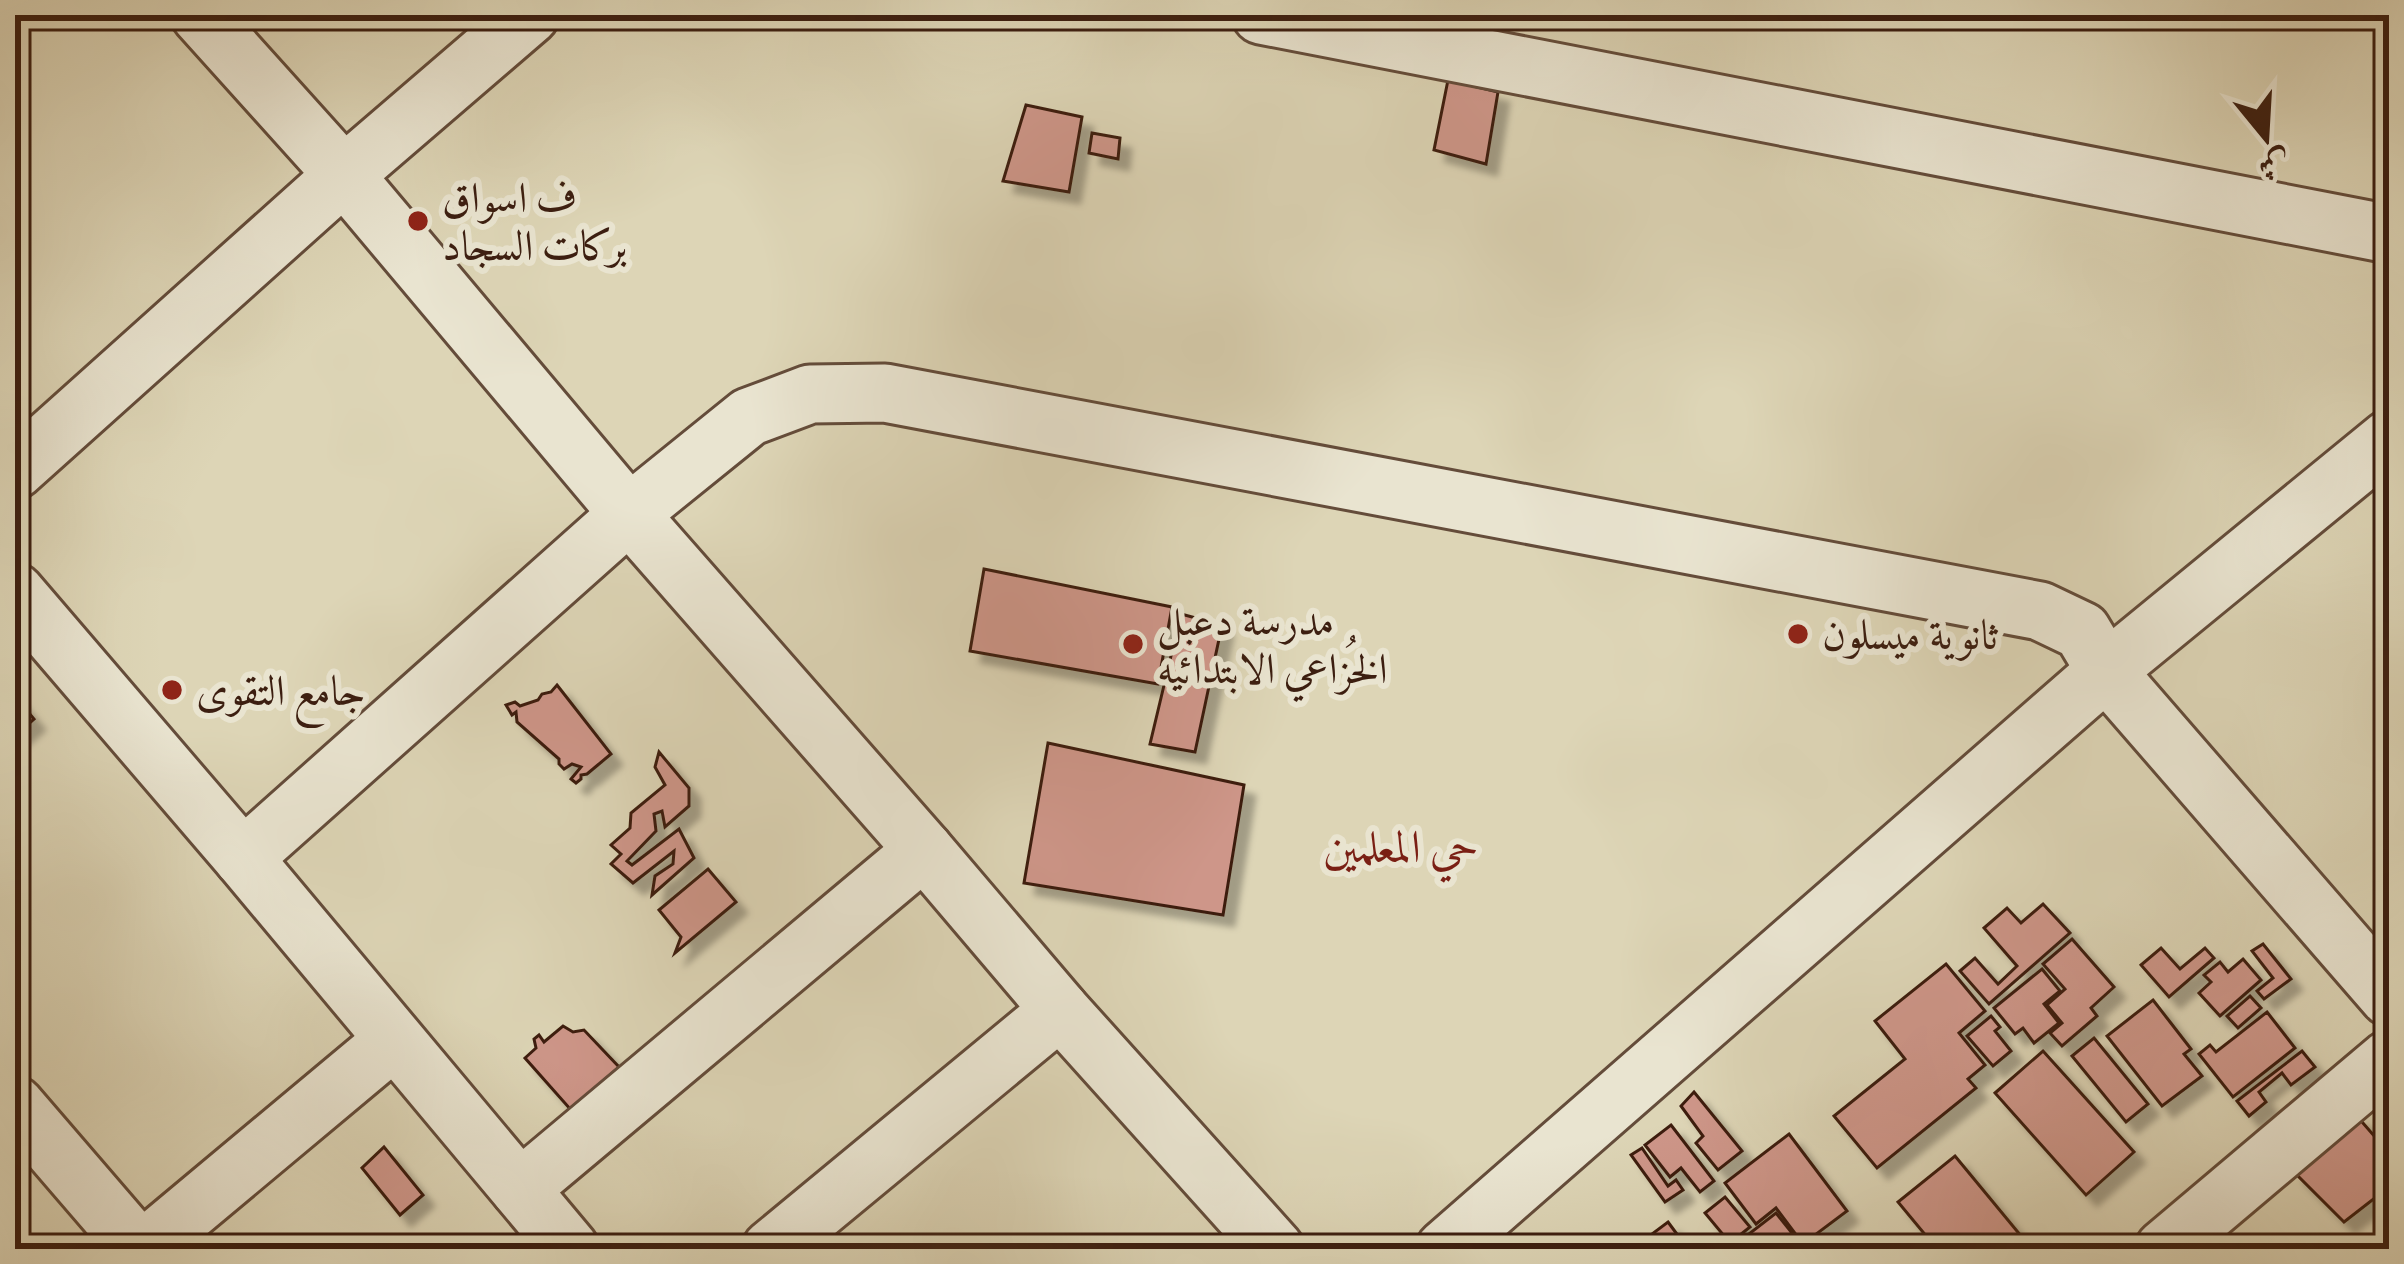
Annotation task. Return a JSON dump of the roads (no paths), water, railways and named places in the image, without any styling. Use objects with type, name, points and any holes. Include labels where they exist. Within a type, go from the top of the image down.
[{"type":"street","points":[[200,15],[344,175],[629,514],[1060,1010],[1275,1249]]},
{"type":"street","points":[[15,470],[530,15]]},
{"type":"street","points":[[1261,15],[2389,234]]},
{"type":"street","points":[[243,858],[629,514],[749,417],[810,394],[885,393],[2040,611],[2082,632],[2106,671],[2389,997]]},
{"type":"street","points":[[1445,1249],[2106,671],[2389,439]]},
{"type":"street","points":[[15,592],[570,1249]]},
{"type":"street","points":[[520,1190],[924,850]]},
{"type":"street","points":[[771,1249],[1060,1010]]},
{"type":"street","points":[[15,1106],[141,1249],[394,1040]]},
{"type":"street","points":[[2164,1249],[2389,1059]]},
{"type":"place","name":"ف اسواق بركات السجاد","points":[[418,221]]},
{"type":"place","name":"ثانوية ميسلون","points":[[1798,634]]},
{"type":"place","name":"مدرسة دعبل الخُزاعي الابتدائيه","points":[[1133,644]]},
{"type":"place","name":"جامع التقوى","points":[[172,690]]},
{"type":"district","name":"حي المعلمین","points":[[1401,846]]}]
